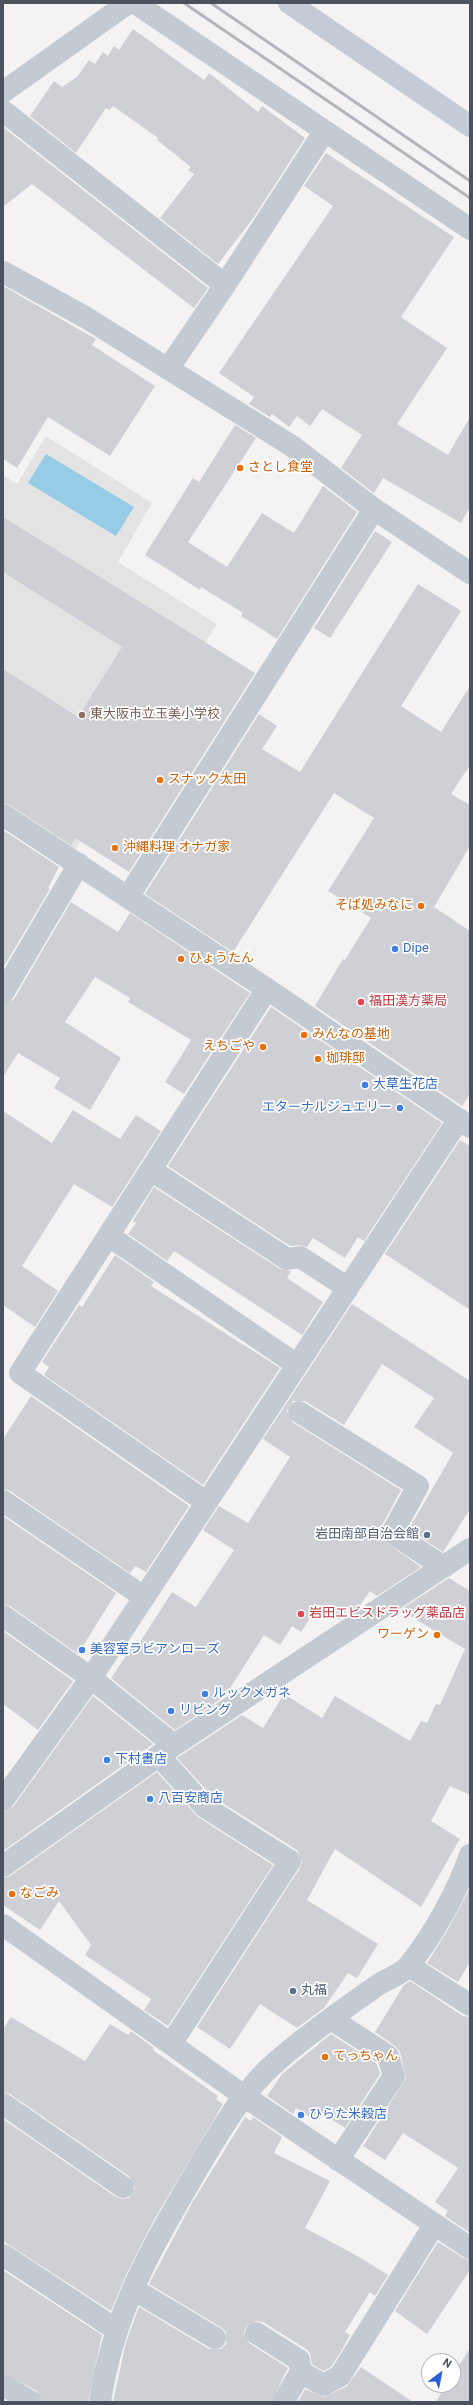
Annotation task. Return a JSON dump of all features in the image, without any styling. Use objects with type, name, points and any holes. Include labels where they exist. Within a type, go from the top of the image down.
[{"type":"street","points":[[3,92],[128,3]]},
{"type":"street","points":[[135,3],[324,132],[470,229]]},
{"type":"street","points":[[289,3],[470,126]]},
{"type":"street","points":[[3,111],[225,285]]},
{"type":"street","points":[[168,369],[225,285],[324,132]]},
{"type":"street","points":[[3,272],[85,317],[292,446],[374,509],[470,573]]},
{"type":"street","points":[[128,897],[374,509]]},
{"type":"street","points":[[3,815],[267,989],[464,1123],[348,1288],[91,1678],[3,1800]]},
{"type":"street","points":[[3,992],[79,864]]},
{"type":"street","points":[[206,1502],[20,1373],[267,989]]},
{"type":"street","points":[[151,1170],[287,1259],[300,1257],[348,1288]]},
{"type":"street","points":[[109,1236],[297,1365]]},
{"type":"street","points":[[299,1412],[418,1486],[392,1533],[444,1567]]},
{"type":"street","points":[[3,1501],[144,1597]]},
{"type":"street","points":[[3,1866],[166,1750],[470,1549]]},
{"type":"street","points":[[3,1616],[91,1678],[166,1750],[205,1807],[290,1861],[171,2044]]},
{"type":"street","points":[[100,2402],[106,2365],[117,2330],[133,2289],[156,2239],[210,2148],[244,2096],[276,2062],[330,2019],[377,1985],[409,1966],[450,1903],[470,1855]]},
{"type":"street","points":[[3,1925],[244,2096],[470,2248]]},
{"type":"street","points":[[409,1966],[470,2005]]},
{"type":"street","points":[[330,2019],[388,2056],[394,2076],[338,2160]]},
{"type":"street","points":[[3,2104],[123,2187]]},
{"type":"street","points":[[301,2372],[323,2384],[340,2376],[434,2225]]},
{"type":"street","points":[[3,2255],[117,2330]]},
{"type":"street","points":[[133,2289],[215,2338]]},
{"type":"street","points":[[256,2333],[299,2360],[301,2372],[283,2402]]},
{"type":"street","points":[[3,2385],[31,2402]]},
{"type":"shaded area","name":"東大阪市立玉美小学校","points":[[46,436],[152,503],[118,562],[217,624],[74,852],[3,805],[3,475],[17,484]]},
{"type":"water","points":[[46,454],[134,507],[116,536],[28,483]]},
{"type":"building","points":[[133,29],[204,80],[209,73],[258,112],[262,106],[305,138],[254,217],[218,264],[160,218],[194,174],[188,170],[191,167],[157,140],[158,138],[113,106],[109,110],[106,108],[76,153],[30,116],[54,81],[62,87],[77,77],[89,60],[95,64],[103,52],[108,56],[114,46],[119,50]]},
{"type":"building","points":[[3,127],[208,288],[194,308],[32,184],[3,207]]},
{"type":"building","points":[[326,153],[454,237],[401,317],[447,348],[397,424],[448,455],[470,417],[470,507],[461,523],[383,478],[374,493],[341,468],[362,435],[322,409],[310,426],[297,416],[289,427],[272,414],[270,417],[249,404],[254,397],[219,373],[333,206],[304,186]]},
{"type":"building","points":[[3,286],[96,339],[92,345],[155,386],[110,456],[48,417],[17,468],[3,459]]},
{"type":"building","points":[[235,425],[256,438],[188,542],[227,567],[262,513],[294,533],[323,486],[357,512],[277,639],[241,616],[243,613],[201,587],[200,590],[145,555],[193,478],[199,482]]},
{"type":"building","points":[[3,517],[255,673],[129,872],[75,838],[71,845],[10,805],[3,803],[3,669],[78,717],[122,647],[3,572]]},
{"type":"building","points":[[375,531],[392,542],[330,638],[314,628]]},
{"type":"building","points":[[418,584],[461,611],[401,706],[441,732],[470,686],[470,765],[451,794],[470,805],[470,846],[434,907],[470,931],[470,1094],[462,1106],[315,1006],[343,959],[345,960],[371,918],[328,891],[374,818],[334,793],[233,952],[145,894],[259,714],[277,726],[262,749],[300,772]]},
{"type":"building","points":[[3,830],[59,867],[48,888],[50,889],[3,968]]},
{"type":"building","points":[[71,902],[118,932],[130,913],[250,993],[184,1094],[165,1082],[191,1040],[128,1002],[130,998],[95,977],[65,1022],[121,1058],[90,1110],[54,1088],[60,1078],[18,1053],[3,1077],[3,1005],[14,999]]},
{"type":"building","points":[[271,1007],[442,1123],[364,1241],[358,1237],[345,1258],[313,1238],[307,1247],[299,1245],[290,1246],[168,1166]]},
{"type":"building","points":[[73,1110],[120,1139],[136,1115],[161,1131],[112,1207],[74,1184],[22,1266],[58,1291],[35,1327],[3,1305],[3,1111],[52,1143]]},
{"type":"building","points":[[460,1140],[470,1146],[470,1310],[385,1254]]},
{"type":"building","points":[[154,1187],[280,1269],[291,1271],[287,1278],[323,1302],[302,1335],[174,1251],[167,1261],[128,1234],[136,1223],[133,1221]]},
{"type":"building","points":[[115,1255],[154,1282],[151,1286],[280,1368],[203,1485],[44,1375],[49,1367],[42,1362],[79,1305],[82,1307]]},
{"type":"building","points":[[352,1304],[470,1381],[470,1509],[443,1552],[409,1529],[453,1453],[414,1427],[434,1398],[382,1364],[344,1425],[305,1401],[293,1401],[287,1411],[292,1422],[401,1490],[381,1527],[381,1539],[421,1567],[377,1596],[370,1591],[358,1608],[353,1612],[348,1609],[340,1620],[318,1606],[301,1632],[292,1626],[280,1645],[264,1635],[225,1696],[175,1730],[111,1678],[137,1640],[140,1642],[172,1592],[196,1607],[234,1550],[203,1530],[219,1506],[248,1523],[290,1457],[263,1439]]},
{"type":"building","points":[[31,1396],[189,1506],[146,1572],[135,1566],[130,1573],[10,1491],[3,1489],[3,1439]]},
{"type":"building","points":[[3,1516],[116,1593],[78,1654],[10,1606],[3,1604]]},
{"type":"building","points":[[449,1578],[470,1591],[470,1795],[450,1786],[431,1821],[460,1839],[421,1907],[335,1849],[307,1900],[378,1944],[357,1978],[348,1973],[324,2008],[297,2028],[260,2004],[230,2049],[197,2027],[300,1868],[302,1861],[297,1850],[213,1797],[177,1758],[242,1715],[263,1728],[284,1694],[322,1718],[335,1696],[410,1741],[421,1721],[427,1723],[436,1704],[440,1705],[465,1649],[400,1610]]},
{"type":"building","points":[[3,1631],[73,1681],[38,1730],[3,1704]]},
{"type":"building","points":[[93,1696],[153,1744],[3,1851],[3,1812],[13,1807]]},
{"type":"building","points":[[157,1772],[198,1817],[273,1865],[168,2026],[144,2010],[151,1999],[85,1955],[91,1945],[59,1901],[40,1930],[3,1905],[3,1878],[10,1876]]},
{"type":"building","points":[[470,1888],[470,1962],[458,1982],[427,1963],[446,1933]]},
{"type":"building","points":[[410,1981],[463,2016],[470,2017],[470,2233],[445,2216],[448,2211],[435,2202],[458,2168],[403,2133],[385,2160],[363,2146],[406,2078],[400,2052],[395,2046],[375,2032],[404,1985]]},
{"type":"building","points":[[11,2017],[85,2061],[110,2024],[128,2035],[131,2031],[154,2048],[153,2050],[218,2096],[216,2099],[223,2104],[155,2218],[126,2275],[111,2311],[3,2241],[3,2119],[116,2197],[122,2199],[129,2198],[135,2188],[130,2177],[10,2094],[3,2092],[3,2029]]},
{"type":"building","points":[[331,2034],[377,2064],[380,2074],[345,2128],[318,2111],[312,2119],[296,2108],[293,2114],[267,2096],[282,2074]]},
{"type":"building","points":[[245,2117],[251,2121],[253,2117],[282,2137],[274,2153],[330,2181],[305,2228],[361,2258],[388,2275],[375,2296],[370,2292],[345,2332],[350,2335],[340,2353],[331,2367],[323,2371],[312,2364],[310,2353],[306,2349],[263,2322],[256,2321],[246,2326],[244,2333],[249,2343],[288,2368],[271,2402],[113,2402],[126,2342],[139,2307],[209,2349],[221,2349],[226,2344],[226,2332],[222,2328],[149,2284],[192,2203]]},
{"type":"building","points":[[438,2242],[463,2258],[470,2260],[470,2270],[427,2334],[395,2311]]},
{"type":"building","points":[[4,2271],[102,2335],[88,2402],[43,2402],[37,2391],[3,2373]]},
{"type":"building","points":[[470,2348],[470,2402],[436,2402],[441,2393],[461,2393],[461,2362]]},
{"type":"building","points":[[361,2367],[413,2402],[298,2402],[305,2389],[323,2397],[346,2387]]},
{"type":"railway","points":[[184,3],[470,198]]},
{"type":"railway","points":[[211,3],[470,181]]},
{"type":"place","name":"さとし食堂","points":[[240,468]]},
{"type":"place","name":"東大阪市立玉美小学校","points":[[82,715]]},
{"type":"place","name":"スナック太田","points":[[160,780]]},
{"type":"place","name":"沖縄料理 オナガ家","points":[[115,848]]},
{"type":"place","name":"そば処みなに","points":[[421,906]]},
{"type":"place","name":"Dipe","points":[[395,949]]},
{"type":"place","name":"ひょうたん","points":[[181,959]]},
{"type":"place","name":"福田漢方薬局","points":[[361,1002]]},
{"type":"place","name":"みんなの基地","points":[[304,1035]]},
{"type":"place","name":"えちごや","points":[[263,1047]]},
{"type":"place","name":"珈琲邸","points":[[318,1059]]},
{"type":"place","name":"大草生花店","points":[[365,1085]]},
{"type":"place","name":"エターナルジュエリー","points":[[400,1108]]},
{"type":"place","name":"岩田南部自治会館","points":[[427,1535]]},
{"type":"place","name":"岩田エビスドラッグ薬品店","points":[[301,1614]]},
{"type":"place","name":"ワーゲン","points":[[437,1635]]},
{"type":"place","name":"美容室ラビアンローズ","points":[[82,1650]]},
{"type":"place","name":"ルックメガネ","points":[[205,1694]]},
{"type":"place","name":"リビング","points":[[171,1711]]},
{"type":"place","name":"下村書店","points":[[107,1760]]},
{"type":"place","name":"八百安商店","points":[[150,1799]]},
{"type":"place","name":"なごみ","points":[[12,1894]]},
{"type":"place","name":"丸福","points":[[293,1991]]},
{"type":"place","name":"てっちゃん","points":[[325,2057]]},
{"type":"place","name":"ひらた米穀店","points":[[301,2115]]}]
